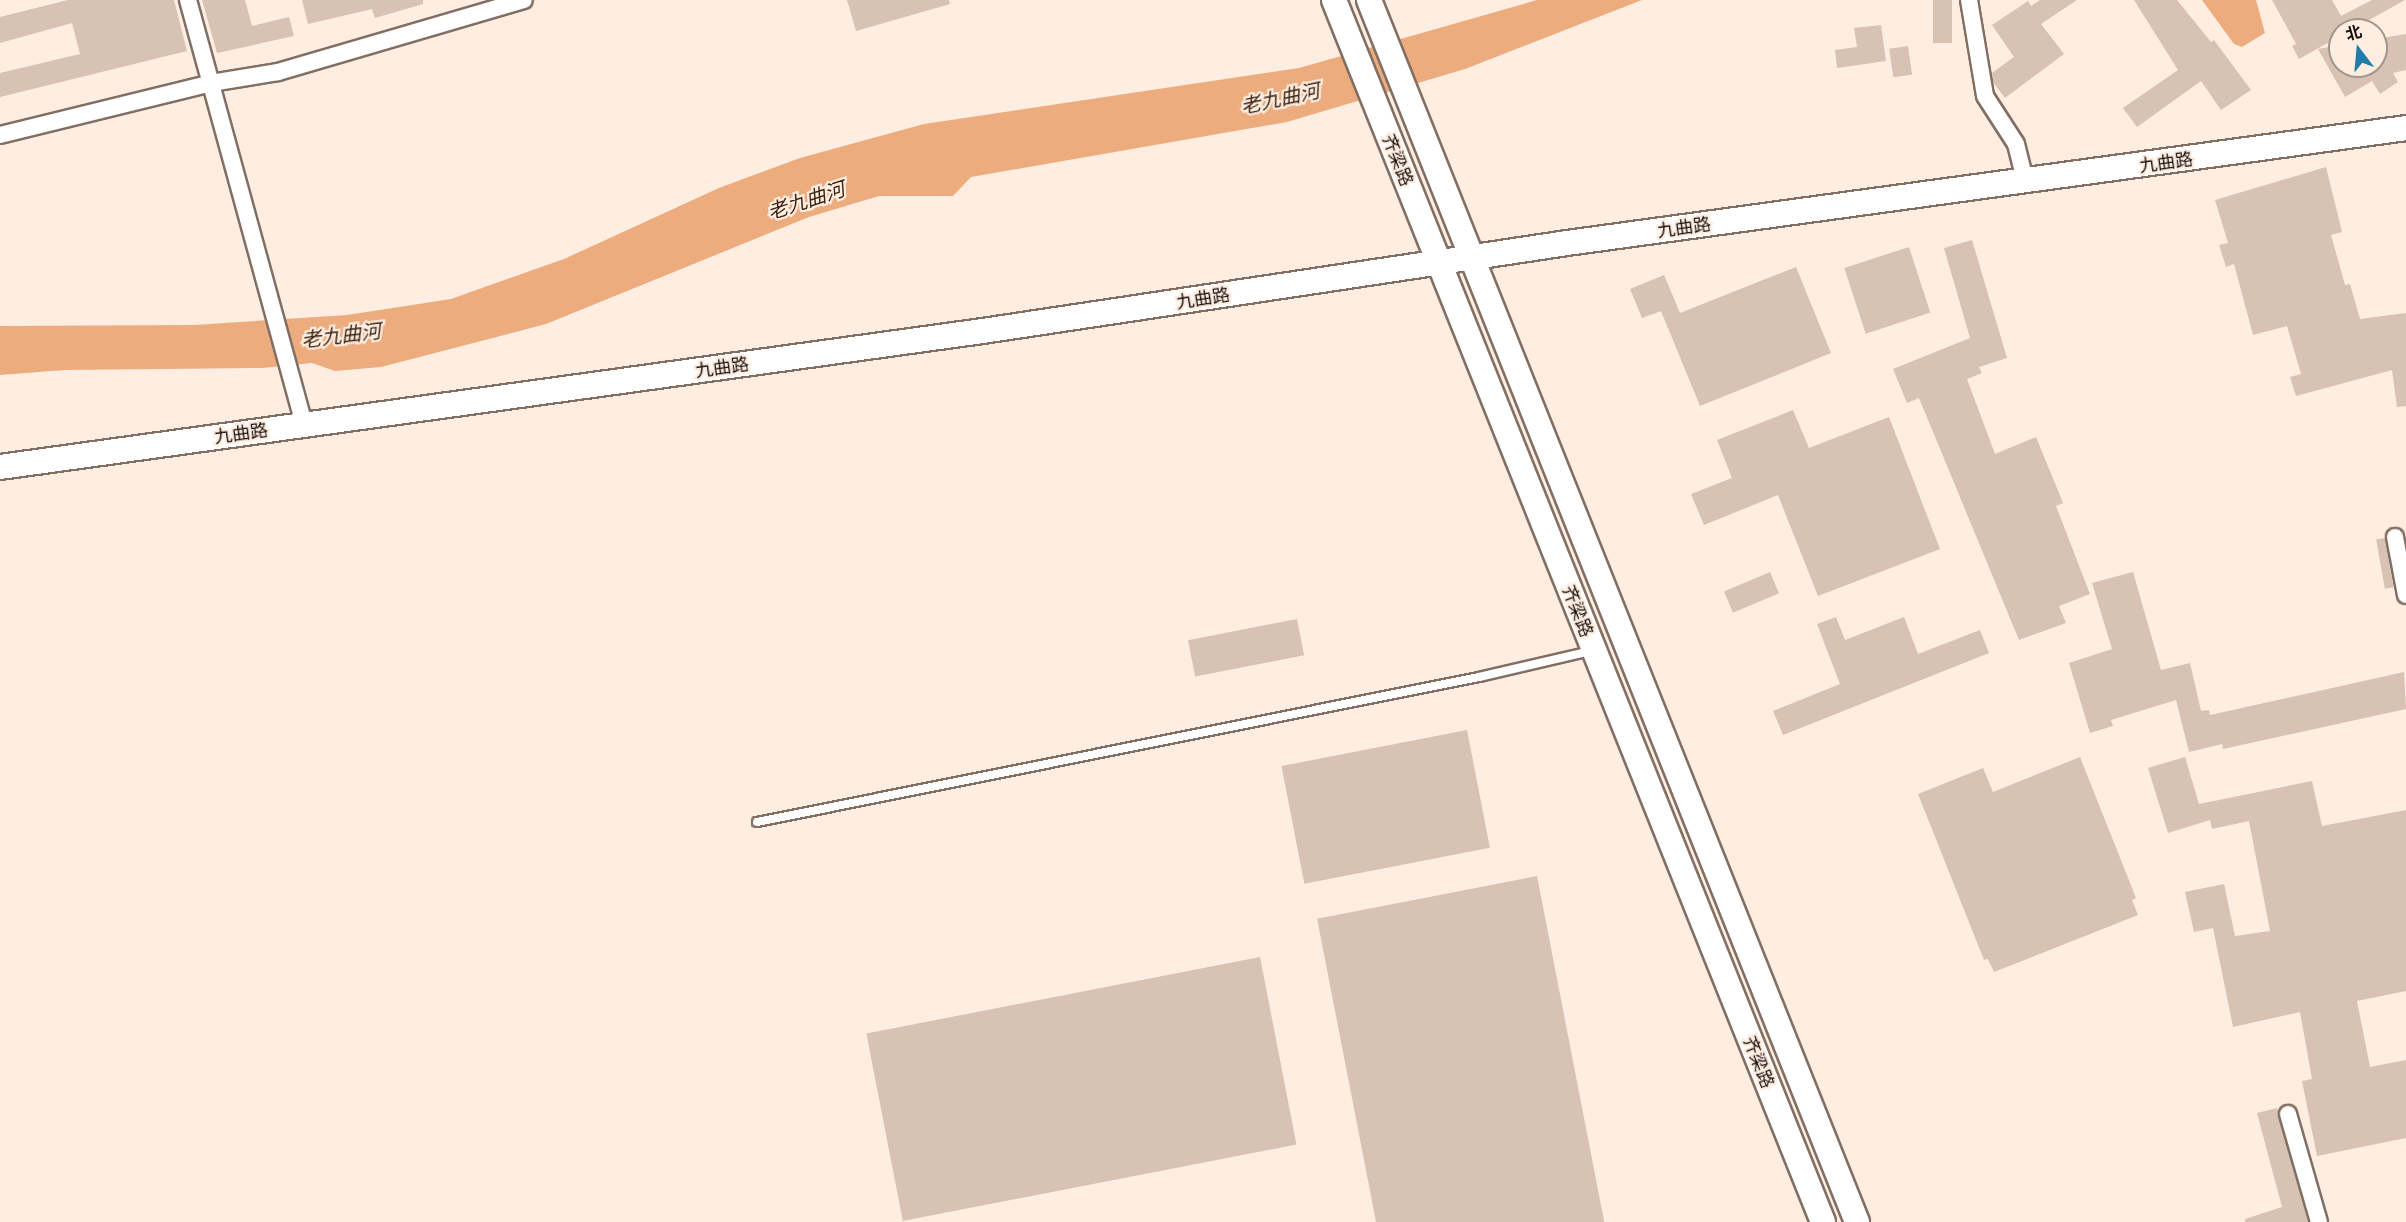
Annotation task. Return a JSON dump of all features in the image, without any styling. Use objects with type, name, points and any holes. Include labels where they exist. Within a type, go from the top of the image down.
[{"type":"main road","name":"齐梁路","points":[[1334,0],[1823,1222]]},
{"type":"main road","name":"齐梁路","points":[[1369,0],[1857,1222]]},
{"type":"main road","name":"九曲路","points":[[0,467],[976,332],[1472,257],[2406,128]]},
{"type":"street","points":[[188,0],[304,425]]},
{"type":"street","points":[[0,135],[211,82],[278,72],[524,0]]},
{"type":"street","points":[[1969,0],[1985,96],[2016,144],[2025,181]]},
{"type":"street","points":[[2395,537],[2406,595]]},
{"type":"street","points":[[2288,1114],[2319,1222]]},
{"type":"lane","points":[[757,822],[1468,680],[1594,650]]},
{"type":"water","name":"老九曲河","points":[[1537,0],[1642,0],[1465,69],[1287,122],[971,177],[953,196],[879,196],[809,217],[546,324],[381,367],[335,371],[312,363],[262,368],[65,370],[0,375],[0,326],[194,325],[347,315],[451,299],[564,259],[719,188],[800,158],[924,124],[1299,68]]},
{"type":"water","points":[[2202,0],[2256,0],[2265,33],[2242,47],[2234,44]]},
{"type":"building","points":[[68,0],[174,0],[187,51],[0,97],[0,73],[80,54],[72,23],[0,43],[0,17]]},
{"type":"building","points":[[202,0],[245,0],[252,26],[289,17],[294,36],[217,53]]},
{"type":"building","points":[[302,0],[423,0],[423,4],[375,18],[372,9],[308,24]]},
{"type":"building","points":[[847,0],[949,0],[950,4],[856,31]]},
{"type":"building","points":[[1933,0],[1952,0],[1952,43],[1933,43]]},
{"type":"building","points":[[2040,0],[2077,0],[2041,24],[2064,54],[2005,98],[1993,82],[1992,73],[2014,57],[1992,25],[2028,1],[2031,6]]},
{"type":"building","points":[[2134,0],[2177,0],[2211,42],[2214,40],[2251,90],[2221,110],[2201,81],[2137,127],[2123,108],[2178,70]]},
{"type":"building","points":[[2272,0],[2332,0],[2341,16],[2372,0],[2405,0],[2373,18],[2328,18],[2328,43],[2299,59],[2292,46],[2296,44]]},
{"type":"building","points":[[1881,25],[1886,61],[1837,68],[1835,50],[1857,47],[1854,28]]},
{"type":"building","points":[[2406,34],[2406,70],[2393,73],[2398,82],[2380,94],[2372,81],[2345,97],[2334,78],[2388,78],[2388,37]]},
{"type":"building","points":[[1908,46],[1912,75],[1893,77],[1889,49]]},
{"type":"building","points":[[2328,47],[2328,67],[2318,49]]},
{"type":"building","points":[[2326,167],[2342,232],[2331,235],[2345,285],[2350,284],[2360,319],[2406,313],[2406,406],[2397,407],[2392,370],[2296,396],[2290,377],[2301,374],[2287,326],[2253,335],[2234,264],[2226,267],[2219,245],[2228,243],[2215,200]]},
{"type":"building","points":[[1972,240],[2007,358],[1979,367],[1982,373],[1967,379],[1995,454],[2036,437],[2063,503],[2056,506],[2090,594],[2059,606],[2066,623],[2019,640],[1919,398],[1907,403],[1893,369],[1970,338],[1944,248]]},
{"type":"building","points":[[1909,247],[1930,313],[1866,334],[1844,268]]},
{"type":"building","points":[[1796,267],[1831,353],[1700,406],[1661,311],[1642,318],[1630,289],[1664,275],[1680,313]]},
{"type":"building","points":[[1793,410],[1809,448],[1889,417],[1940,549],[1818,596],[1778,495],[1704,525],[1691,494],[1732,478],[1717,440]]},
{"type":"building","points":[[2385,538],[2394,587],[2385,589],[2376,540]]},
{"type":"building","points":[[1770,572],[1779,593],[1733,613],[1724,592]]},
{"type":"building","points":[[2133,572],[2161,670],[2190,663],[2201,711],[2209,710],[2210,715],[2404,672],[2406,709],[2223,749],[2222,744],[2189,752],[2176,700],[2111,720],[2113,726],[2090,733],[2069,663],[2112,649],[2092,583]]},
{"type":"building","points":[[1836,617],[1845,640],[1904,617],[1918,654],[1980,630],[1989,653],[1783,735],[1773,711],[1840,684],[1817,624]]},
{"type":"building","points":[[1297,619],[1304,655],[1195,677],[1188,640]]},
{"type":"building","points":[[1467,730],[1490,848],[1304,884],[1281,766]]},
{"type":"building","points":[[2080,757],[2136,898],[2132,900],[2138,915],[1994,972],[1988,959],[1984,960],[1918,794],[1983,768],[1993,792]]},
{"type":"building","points":[[2185,757],[2199,804],[2312,781],[2322,826],[2406,810],[2406,991],[2357,1001],[2370,1067],[2406,1060],[2406,1138],[2317,1156],[2302,1081],[2312,1079],[2300,1012],[2233,1027],[2213,928],[2194,932],[2185,892],[2224,884],[2235,936],[2270,931],[2249,821],[2212,829],[2210,820],[2168,833],[2148,768]]},
{"type":"building","points":[[1537,876],[1604,1222],[1376,1222],[1317,919]]},
{"type":"building","points":[[1260,957],[1296,1144],[903,1221],[866,1034]]},
{"type":"building","points":[[2277,1108],[2308,1222],[2245,1222],[2245,1219],[2282,1207],[2257,1113]]}]
